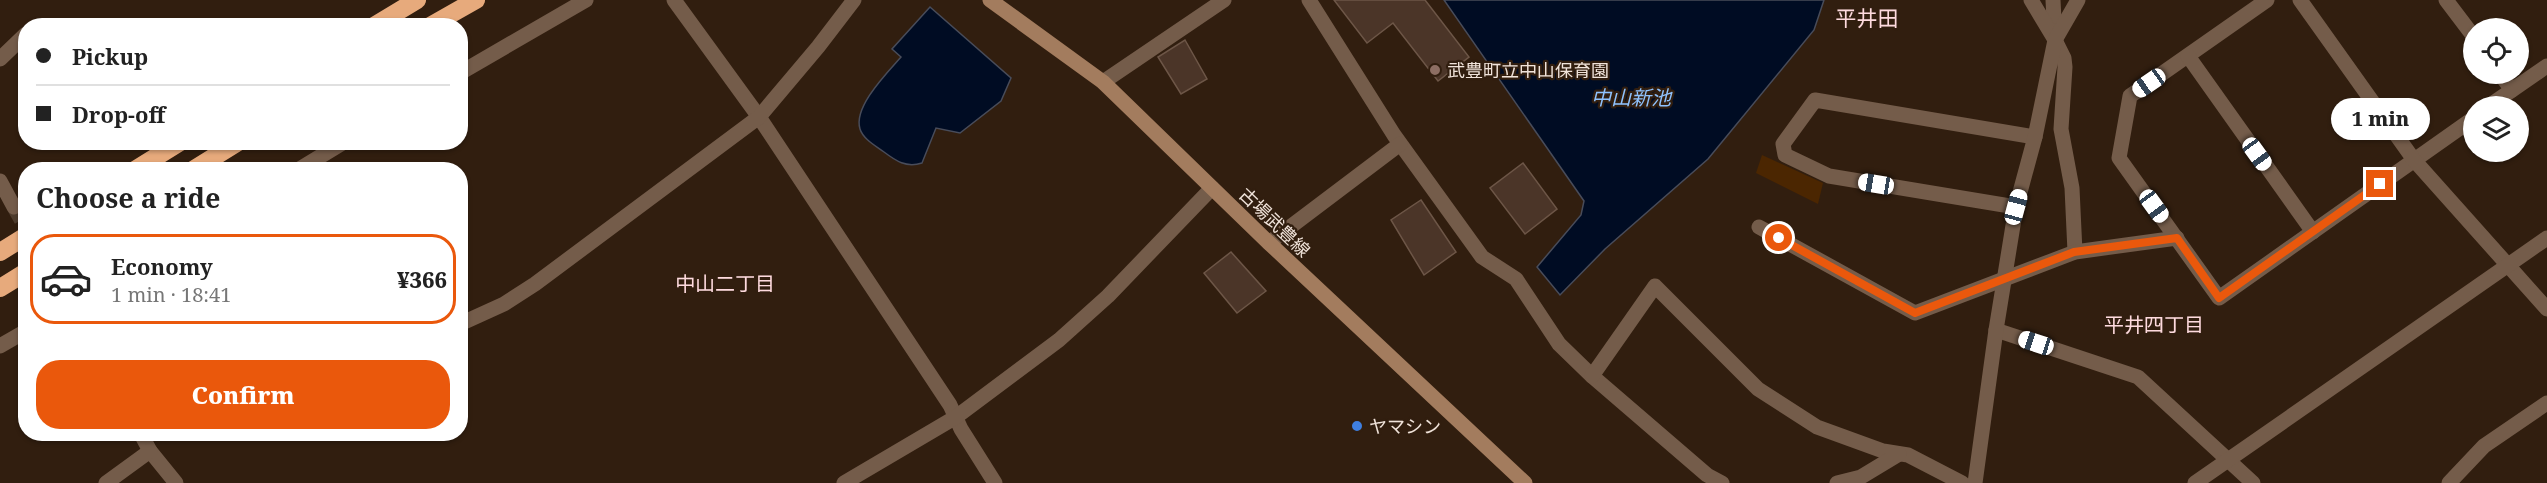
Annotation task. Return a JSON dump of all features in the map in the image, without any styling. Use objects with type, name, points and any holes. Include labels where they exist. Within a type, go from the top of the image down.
[{"type":"highway","points":[[387,18],[417,0]]},
{"type":"highway","points":[[443,18],[476,0]]},
{"type":"highway","points":[[148,162],[167,150]]},
{"type":"highway","points":[[206,162],[225,150]]},
{"type":"highway","points":[[0,252],[18,241]]},
{"type":"highway","points":[[0,288],[18,277]]},
{"type":"main road","name":"古場武豊線","points":[[990,0],[1103,82],[1269,243],[1526,483]]},
{"type":"street","points":[[468,69],[586,0]]},
{"type":"street","points":[[674,0],[759,117],[950,405],[995,483]]},
{"type":"street","points":[[468,320],[504,304],[535,284],[759,117],[854,0]]},
{"type":"street","points":[[1103,82],[1224,0]]},
{"type":"street","points":[[1309,0],[1400,144],[1482,257],[1516,279],[1559,344],[1592,376],[1707,475],[1722,483]]},
{"type":"street","points":[[2031,0],[2064,58],[2061,129],[2072,188],[2074,252]]},
{"type":"street","points":[[1975,483],[2016,207],[2035,137],[2055,40],[2053,0]]},
{"type":"street","points":[[2055,40],[2078,0]]},
{"type":"street","points":[[2267,0],[2130,96],[2119,158],[2219,298],[2463,126]]},
{"type":"street","points":[[2300,0],[2414,160],[2547,309]]},
{"type":"street","points":[[2446,0],[2463,22]]},
{"type":"street","points":[[0,59],[18,42]]},
{"type":"street","points":[[2188,56],[2313,232]]},
{"type":"street","points":[[2503,96],[2547,66]]},
{"type":"street","points":[[2508,84],[2512,90]]},
{"type":"street","points":[[2016,207],[1829,176],[1785,155],[1783,144],[1815,100],[2035,137]]},
{"type":"street","points":[[1269,243],[1400,144]]},
{"type":"street","points":[[311,162],[331,150]]},
{"type":"street","points":[[0,181],[14,207]]},
{"type":"street","points":[[844,483],[956,417],[1059,340],[1108,296],[1212,188]]},
{"type":"street","points":[[1759,227],[1915,313],[2074,252],[2177,238]]},
{"type":"street","points":[[2195,483],[2547,238]]},
{"type":"street","points":[[1592,376],[1655,286],[1758,389],[1817,427],[1883,451],[1908,455],[1962,483]]},
{"type":"street","points":[[1996,330],[2138,376],[2253,483]]},
{"type":"street","points":[[0,346],[18,336]]},
{"type":"street","points":[[2449,483],[2484,446],[2546,406]]},
{"type":"street","points":[[145,441],[150,451],[176,483]]},
{"type":"street","points":[[106,483],[150,451]]},
{"type":"street","points":[[1837,483],[1862,477],[1899,454]]},
{"type":"shaded area","points":[[1762,155],[1823,183],[1818,204],[1756,173]]},
{"type":"water","name":"中山新池","points":[[1444,0],[1824,0],[1814,30],[1708,159],[1605,249],[1560,295],[1537,267],[1581,215],[1584,201]]},
{"type":"water","points":[[930,7],[1011,78],[1001,101],[960,133],[936,128],[922,163],[906,164],[893,158],[867,139],[860,129],[859,120],[866,101],[901,57],[892,49]]},
{"type":"building","points":[[1334,0],[1425,0],[1469,57],[1438,81],[1393,23],[1367,43]]},
{"type":"building","points":[[1185,40],[1207,79],[1181,94],[1158,57]]},
{"type":"building","points":[[1523,163],[1557,209],[1525,234],[1490,188]]},
{"type":"building","points":[[1421,200],[1456,252],[1424,275],[1391,220]]},
{"type":"building","points":[[1231,252],[1266,291],[1237,313],[1204,273]]},
{"type":"tunnel","points":[[14,207],[18,214]]},
{"type":"place","name":"武豊町立中山保育園","points":[[1435,70]]},
{"type":"place","name":"ヤマシン","points":[[1357,426]]},
{"type":"district","name":"平井田","points":[[1867,18]]},
{"type":"district","name":"中山二丁目","points":[[725,283]]},
{"type":"district","name":"平井四丁目","points":[[2154,324]]},
{"type":"route","points":[[1779,238],[1915,313],[2074,252],[2177,238],[2219,298],[2380,184]]}]
